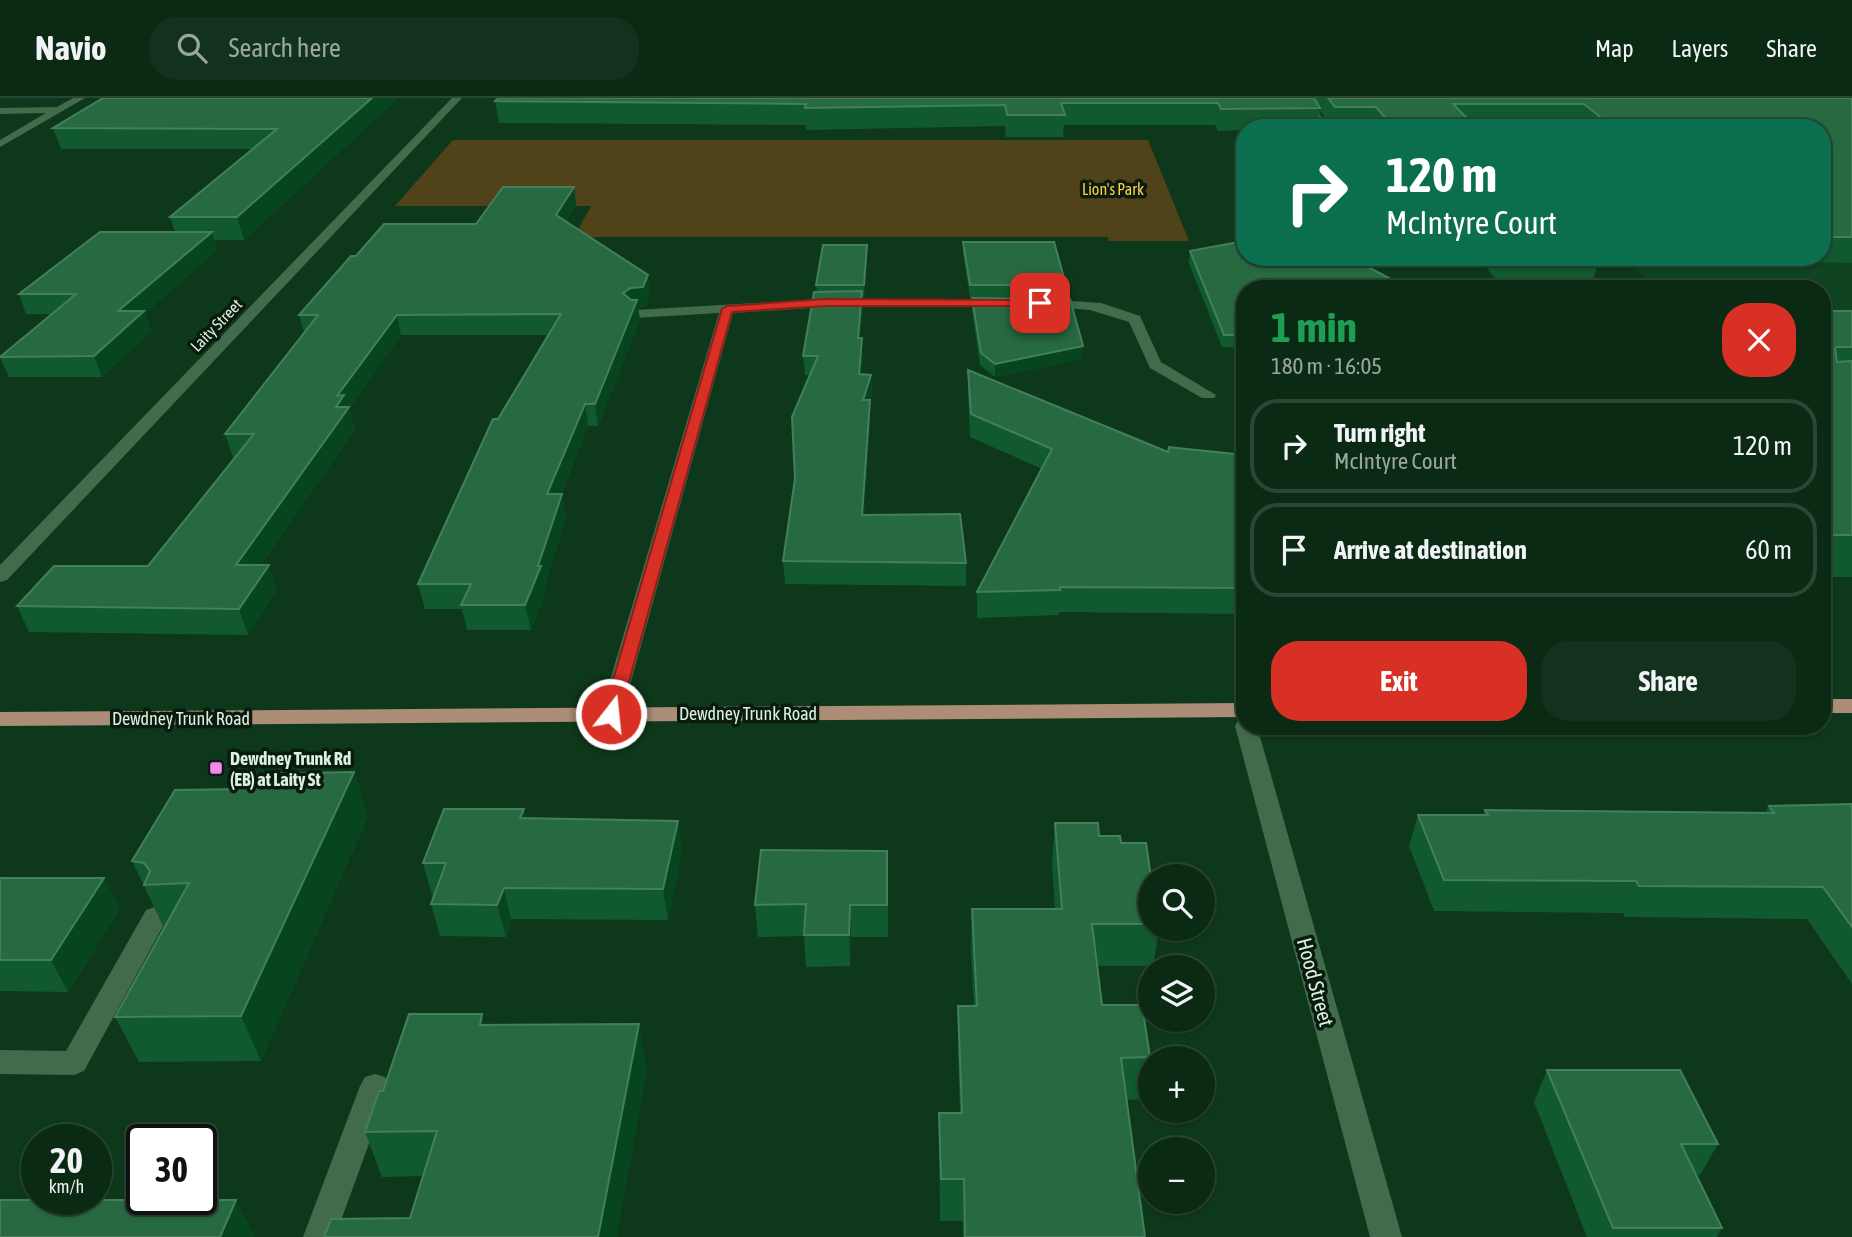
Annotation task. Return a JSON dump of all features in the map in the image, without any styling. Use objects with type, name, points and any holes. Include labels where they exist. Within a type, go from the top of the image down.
[{"type":"main road","points":[[1831,706],[1852,706]]},
{"type":"main road","name":"Dewdney Trunk Road","points":[[0,719],[611,714],[1236,717]]},
{"type":"street","points":[[0,144],[80,98]]},
{"type":"street","name":"Laity Street","points":[[0,576],[457,98]]},
{"type":"street","points":[[1304,98],[1318,119]]},
{"type":"street","points":[[0,111],[58,110]]},
{"type":"street","points":[[635,314],[826,303],[1091,304],[1114,309],[1135,319],[1155,365],[1208,396]]},
{"type":"street","points":[[611,714],[727,309]]},
{"type":"street","name":"Hood Street","points":[[1249,735],[1386,1237]]},
{"type":"street","points":[[0,1062],[74,1063],[155,917]]},
{"type":"street","points":[[319,1237],[375,1086]]},
{"type":"shaded area","points":[[1852,163],[1852,332],[1831,332],[1831,280],[1649,280],[1634,266],[1831,266],[1831,229]]},
{"type":"green space","name":"Lion's Park","points":[[453,140],[1148,140],[1189,241],[1109,241],[1108,237],[574,237],[591,206],[395,206]]},
{"type":"building","points":[[103,98],[372,98],[237,217],[170,217],[277,129],[53,128]]},
{"type":"building","points":[[498,98],[1314,98],[1320,108],[1221,109],[1218,103],[1061,103],[1065,115],[1007,115],[1005,105],[805,108],[806,104],[495,101]]},
{"type":"building","points":[[1328,98],[1852,98],[1852,237],[1831,237],[1831,119],[1603,119],[1584,104],[1453,104],[1468,119],[1386,119],[1376,107],[1335,107]]},
{"type":"building","points":[[503,187],[574,187],[556,215],[648,275],[643,287],[631,288],[623,293],[631,300],[637,300],[595,404],[585,404],[547,494],[562,494],[538,566],[541,566],[525,605],[461,605],[471,584],[418,584],[493,419],[498,419],[561,314],[397,315],[337,396],[344,395],[336,407],[349,407],[236,565],[269,565],[239,609],[17,606],[54,566],[148,566],[254,434],[225,434],[318,315],[299,315],[351,256],[356,256],[384,224],[476,224]]},
{"type":"building","points":[[100,232],[212,232],[118,311],[144,311],[94,356],[0,357],[76,294],[19,294]]},
{"type":"building","points":[[963,242],[1054,242],[1066,285],[970,285]]},
{"type":"building","points":[[1236,242],[1236,266],[1366,266],[1393,280],[1236,280],[1236,335],[1224,335],[1190,251]]},
{"type":"building","points":[[823,245],[867,245],[864,285],[816,285]]},
{"type":"building","points":[[862,291],[858,338],[862,338],[859,374],[871,375],[863,400],[870,400],[862,515],[960,514],[966,563],[783,561],[795,479],[792,417],[818,356],[803,356],[814,292]]},
{"type":"building","points":[[972,298],[1070,299],[1083,346],[995,364],[981,353]]},
{"type":"building","points":[[1831,311],[1852,311],[1852,347],[1835,349],[1837,362],[1852,361],[1852,535],[1831,535]]},
{"type":"building","points":[[968,370],[1168,452],[1169,447],[1236,454],[1236,588],[1060,587],[1060,590],[977,592],[1052,449],[971,414]]},
{"type":"building","points":[[354,772],[241,1016],[115,1017],[189,883],[144,885],[150,871],[144,863],[132,861],[175,790],[246,789],[255,774]]},
{"type":"building","points":[[1852,804],[1852,927],[1823,887],[1639,886],[1636,881],[1444,880],[1418,815],[1488,815],[1485,810],[1774,813],[1769,806]]},
{"type":"building","points":[[444,809],[524,809],[520,818],[678,821],[663,889],[504,888],[497,905],[431,904],[446,863],[423,863]]},
{"type":"building","points":[[1055,823],[1098,823],[1099,836],[1120,836],[1121,843],[1146,843],[1149,864],[1138,864],[1138,924],[1092,924],[1102,1005],[1138,1005],[1138,1032],[1146,1032],[1148,1046],[1138,1046],[1138,1057],[1121,1058],[1138,1185],[1138,1214],[1142,1214],[1145,1237],[965,1237],[964,1179],[941,1179],[939,1113],[962,1113],[958,1006],[977,1006],[972,909],[1062,909]]},
{"type":"building","points":[[761,850],[887,851],[887,905],[850,905],[849,935],[804,935],[806,904],[755,905]]},
{"type":"building","points":[[0,878],[104,878],[51,960],[0,960]]},
{"type":"building","points":[[409,1014],[482,1014],[480,1025],[639,1024],[598,1237],[324,1237],[331,1219],[410,1218],[437,1131],[365,1132],[379,1091],[383,1091]]},
{"type":"building","points":[[1547,1070],[1680,1070],[1718,1144],[1681,1144],[1722,1228],[1613,1228]]},
{"type":"building","points":[[0,1200],[21,1200],[21,1215],[112,1215],[112,1200],[126,1200],[126,1215],[217,1215],[217,1200],[236,1200],[220,1237],[0,1237]]},
{"type":"place","name":"Dewdney Trunk Rd (EB) at Laity St","points":[[216,768]]},
{"type":"route","points":[[611,714],[727,309],[826,303],[1040,303]]}]
